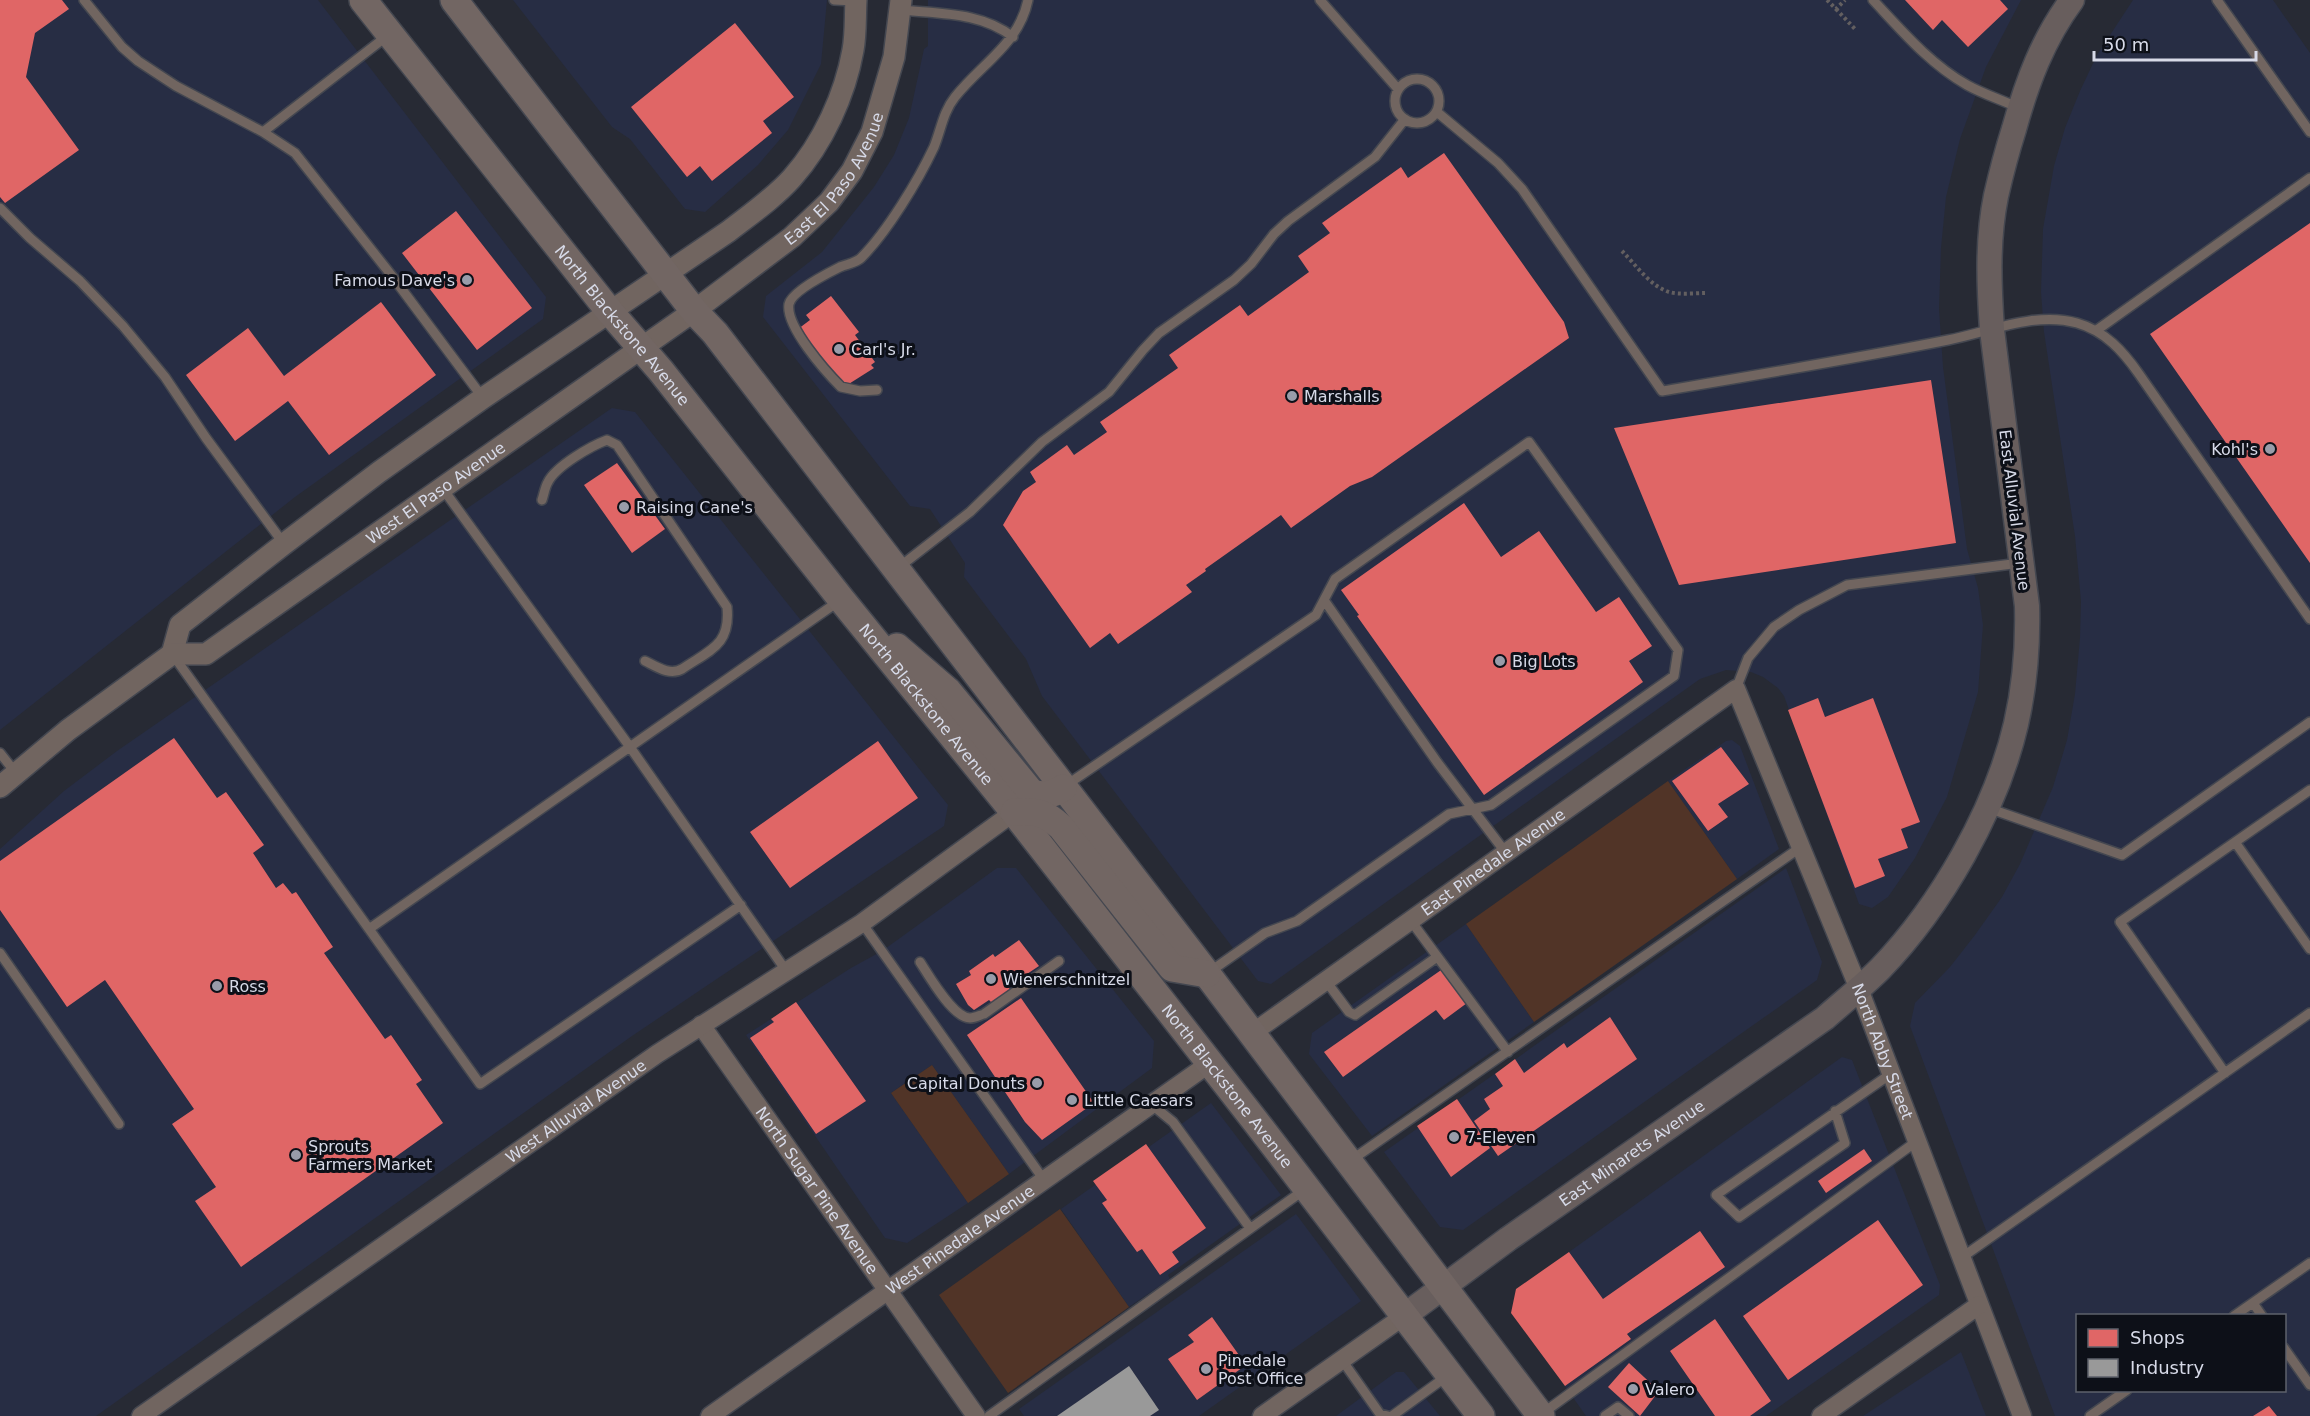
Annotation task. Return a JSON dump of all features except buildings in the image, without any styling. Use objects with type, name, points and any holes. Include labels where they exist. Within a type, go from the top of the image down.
[{"type":"main road","name":"North Blackstone Avenue","points":[[363,0],[610,312],[1014,812],[1307,1188],[1480,1416]]},
{"type":"main road","points":[[454,0],[694,311],[715,333],[1207,974],[1540,1415]]},
{"type":"main road","name":"East Alluvial Avenue","points":[[1859,989],[1900,947],[1939,896],[1955,869],[2001,773],[2016,724],[2028,650],[2027,606],[1992,330],[1989,278],[1996,198],[2020,108],[2037,58],[2072,0]]},
{"type":"main road","points":[[841,599],[948,692],[1031,792],[1041,796],[1051,795],[1063,788]]},
{"type":"main road","points":[[1014,812],[1039,812],[1061,827],[1172,968],[1207,974]]},
{"type":"main road","name":"East Minarets Avenue","points":[[1404,1316],[1508,1239],[1824,1018],[1859,989]]},
{"type":"street","name":"East El Paso Avenue","points":[[667,275],[764,204],[792,177],[815,145],[833,113],[845,82],[853,50],[856,0]]},
{"type":"street","points":[[882,0],[890,6],[901,5]]},
{"type":"street","name":"East El Paso Avenue","points":[[694,311],[792,237],[829,202],[852,171],[872,132],[891,68],[901,5]]},
{"type":"street","points":[[8,779],[68,730],[172,654],[180,625],[284,544],[379,472],[483,398],[667,275]]},
{"type":"street","name":"West El Paso Avenue","points":[[172,654],[206,654],[694,311]]},
{"type":"street","name":"North Abby Street","points":[[1736,689],[1859,989],[2022,1416]]},
{"type":"street","name":"East Pinedale Avenue","points":[[1251,1034],[1736,689]]},
{"type":"street","name":"West Alluvial Avenue","points":[[141,1416],[657,1054],[862,923],[1014,812]]},
{"type":"street","name":"North Sugar Pine Avenue","points":[[701,1025],[976,1416]]},
{"type":"street","name":"West Pinedale Avenue","points":[[710,1416],[1210,1063]]},
{"type":"street","points":[[1821,1416],[1979,1305]]},
{"type":"street","points":[[1262,1416],[1404,1316]]},
{"type":"lane","points":[[84,0],[116,40],[138,61],[176,86],[263,132],[295,153],[483,398]]},
{"type":"lane","points":[[834,0],[856,0]]},
{"type":"lane","points":[[877,390],[849,390],[841,387],[795,329],[789,311],[789,302],[799,291],[826,274],[859,260],[880,235],[917,178],[934,146],[944,115],[954,98],[1013,37],[1028,0]]},
{"type":"lane","points":[[1320,0],[1398,89]]},
{"type":"lane","points":[[1873,0],[1917,46],[1946,71],[1969,86],[2020,108]]},
{"type":"lane","points":[[2217,0],[2310,132]]},
{"type":"lane","points":[[901,5],[974,17],[995,24],[1013,37]]},
{"type":"lane","points":[[263,132],[390,34]]},
{"type":"lane","points":[[1418,78],[1432,84],[1439,97],[1437,112],[1420,123],[1405,119],[1400,116],[1395,102],[1398,89],[1404,83],[1418,78]]},
{"type":"lane","points":[[1437,112],[1498,163],[1522,189],[1662,392],[1950,340],[2021,323],[2050,320],[2076,322],[2097,330],[2112,342],[2133,365],[2310,619]]},
{"type":"lane","points":[[896,570],[970,512],[1042,442],[1109,392],[1159,333],[1234,280],[1251,264],[1287,221],[1375,157],[1405,119]]},
{"type":"lane","points":[[2097,330],[2310,178]]},
{"type":"lane","points":[[0,208],[30,238],[80,280],[123,326],[165,377],[206,438],[284,544]]},
{"type":"lane","points":[[542,500],[549,480],[557,471],[594,445],[607,440],[617,445],[728,607],[729,624],[722,642],[676,673],[668,672],[645,661]]},
{"type":"lane","points":[[1063,788],[1316,615],[1335,579],[1529,442],[1678,650],[1674,676],[1491,805],[1449,814],[1297,921],[1264,933],[1207,974]]},
{"type":"lane","points":[[443,489],[630,747],[787,972]]},
{"type":"lane","points":[[1736,689],[1748,658],[1774,627],[1847,585],[2022,562]]},
{"type":"lane","points":[[369,929],[841,599]]},
{"type":"lane","points":[[1324,600],[1472,809],[1506,853]]},
{"type":"lane","points":[[172,654],[480,1084],[741,905]]},
{"type":"lane","points":[[1986,808],[2122,855],[2310,722]]},
{"type":"lane","points":[[0,753],[8,779]]},
{"type":"lane","points":[[2225,1073],[2120,922],[2310,790]]},
{"type":"lane","points":[[2235,842],[2310,949]]},
{"type":"lane","points":[[1348,1163],[1801,847]]},
{"type":"lane","points":[[1411,921],[1508,1052]]},
{"type":"lane","points":[[862,923],[1044,1180]]},
{"type":"lane","points":[[0,953],[119,1124]]},
{"type":"lane","points":[[1326,981],[1349,1012],[1355,1015],[1437,957]]},
{"type":"lane","points":[[920,962],[950,1005],[961,1016],[971,1018],[984,1014],[1059,961]]},
{"type":"lane","points":[[1961,1258],[2310,1013]]},
{"type":"lane","points":[[1835,1111],[1845,1143],[1739,1217],[1716,1195],[1835,1111],[1892,1073]]},
{"type":"lane","points":[[1151,1104],[1173,1122],[1250,1228]]},
{"type":"lane","points":[[1540,1415],[1917,1141]]},
{"type":"lane","points":[[989,1416],[1307,1188]]},
{"type":"lane","points":[[2237,1314],[2310,1263]]},
{"type":"lane","points":[[2253,1303],[2261,1314]]},
{"type":"lane","points":[[2286,1351],[2310,1385]]},
{"type":"lane","points":[[1342,1360],[1380,1414],[1390,1416],[1449,1374]]},
{"type":"lane","points":[[2090,1416],[2124,1392]]},
{"type":"lane","points":[[1605,1416],[1618,1407],[1629,1416]]},
{"type":"path","points":[[1827,0],[1855,29]]},
{"type":"path","points":[[1836,9],[1845,0]]},
{"type":"path","points":[[1622,251],[1643,273],[1668,292],[1707,293]]},
{"type":"shaded area","points":[[0,0],[318,0],[546,297],[543,319],[295,497],[0,730]]},
{"type":"shaded area","points":[[513,0],[827,0],[821,64],[788,130],[758,165],[705,212],[685,209],[630,139],[612,127]]},
{"type":"shaded area","points":[[928,0],[2021,0],[1986,67],[1960,139],[1946,197],[1941,248],[1939,309],[1943,367],[1967,549],[1978,588],[1983,625],[1978,692],[1947,797],[1915,858],[1888,897],[1872,908],[1859,904],[1784,696],[1778,688],[1763,677],[1751,672],[1726,670],[1700,679],[1271,984],[1258,981],[1042,696],[1026,659],[964,577],[965,563],[930,509],[910,506],[763,317],[766,296],[822,252],[874,187],[894,155],[909,118],[924,49],[928,46]]},
{"type":"shaded area","points":[[2133,0],[2273,0],[2310,53],[2310,1416],[2055,1416],[1910,1026],[1915,1003],[1950,967],[2002,897],[2020,864],[2053,787],[2067,740],[2075,694],[2081,601],[2075,536],[2044,332],[2041,292],[2043,229],[2054,166],[2065,128],[2097,55]]},
{"type":"shaded area","points":[[612,408],[635,412],[948,805],[944,826],[632,1036],[96,1416],[0,1416],[0,849],[64,791],[117,751]]},
{"type":"shaded area","points":[[1732,740],[1740,746],[1779,849],[1737,879],[1668,781],[1726,741]]},
{"type":"shaded area","points":[[1668,781],[1737,879],[1534,1022],[1466,924]]},
{"type":"shaded area","points":[[997,868],[1016,868],[1154,1041],[1152,1068],[1009,1174],[932,1065],[891,1093],[968,1203],[907,1243],[885,1238],[746,1035],[851,968],[882,951]]},
{"type":"shaded area","points":[[1786,868],[1822,962],[1817,980],[1463,1230],[1440,1227],[1384,1152]]},
{"type":"shaded area","points":[[1466,924],[1534,1022],[1372,1136],[1309,1054],[1312,1033]]},
{"type":"shaded area","points":[[1842,1057],[1852,1060],[1940,1285],[1939,1295],[1766,1416],[1586,1416],[1565,1386],[1631,1339],[1569,1252]]},
{"type":"shaded area","points":[[932,1065],[1009,1174],[968,1203],[891,1093]]},
{"type":"shaded area","points":[[1211,1103],[1281,1195],[1168,1275],[1170,1279],[1129,1307],[1061,1209]]},
{"type":"shaded area","points":[[1060,1209],[1129,1307],[1008,1393],[939,1295]]},
{"type":"shaded area","points":[[1296,1214],[1361,1301],[1199,1416],[1024,1416],[1019,1409]]},
{"type":"shaded area","points":[[1961,1352],[1986,1416],[1863,1416]]},
{"type":"shaded area","points":[[1396,1372],[1404,1372],[1440,1416],[1336,1416]]},
{"type":"place","name":"Famous Dave's","points":[[467,280]]},
{"type":"place","name":"Carl's Jr.","points":[[839,349]]},
{"type":"place","name":"Marshalls","points":[[1292,396]]},
{"type":"place","name":"Kohl's","points":[[2270,449]]},
{"type":"place","name":"Raising Cane's","points":[[624,507]]},
{"type":"place","name":"Big Lots","points":[[1500,661]]},
{"type":"place","name":"Wienerschnitzel","points":[[991,979]]},
{"type":"place","name":"Ross","points":[[217,986]]},
{"type":"place","name":"Capital Donuts","points":[[1037,1083]]},
{"type":"place","name":"Little Caesars","points":[[1072,1100]]},
{"type":"place","name":"7-Eleven","points":[[1454,1137]]},
{"type":"place","name":"Sprouts Farmers Market","points":[[296,1155]]},
{"type":"place","name":"Pinedale Post Office","points":[[1206,1369]]},
{"type":"place","name":"Valero","points":[[1633,1389]]}]
